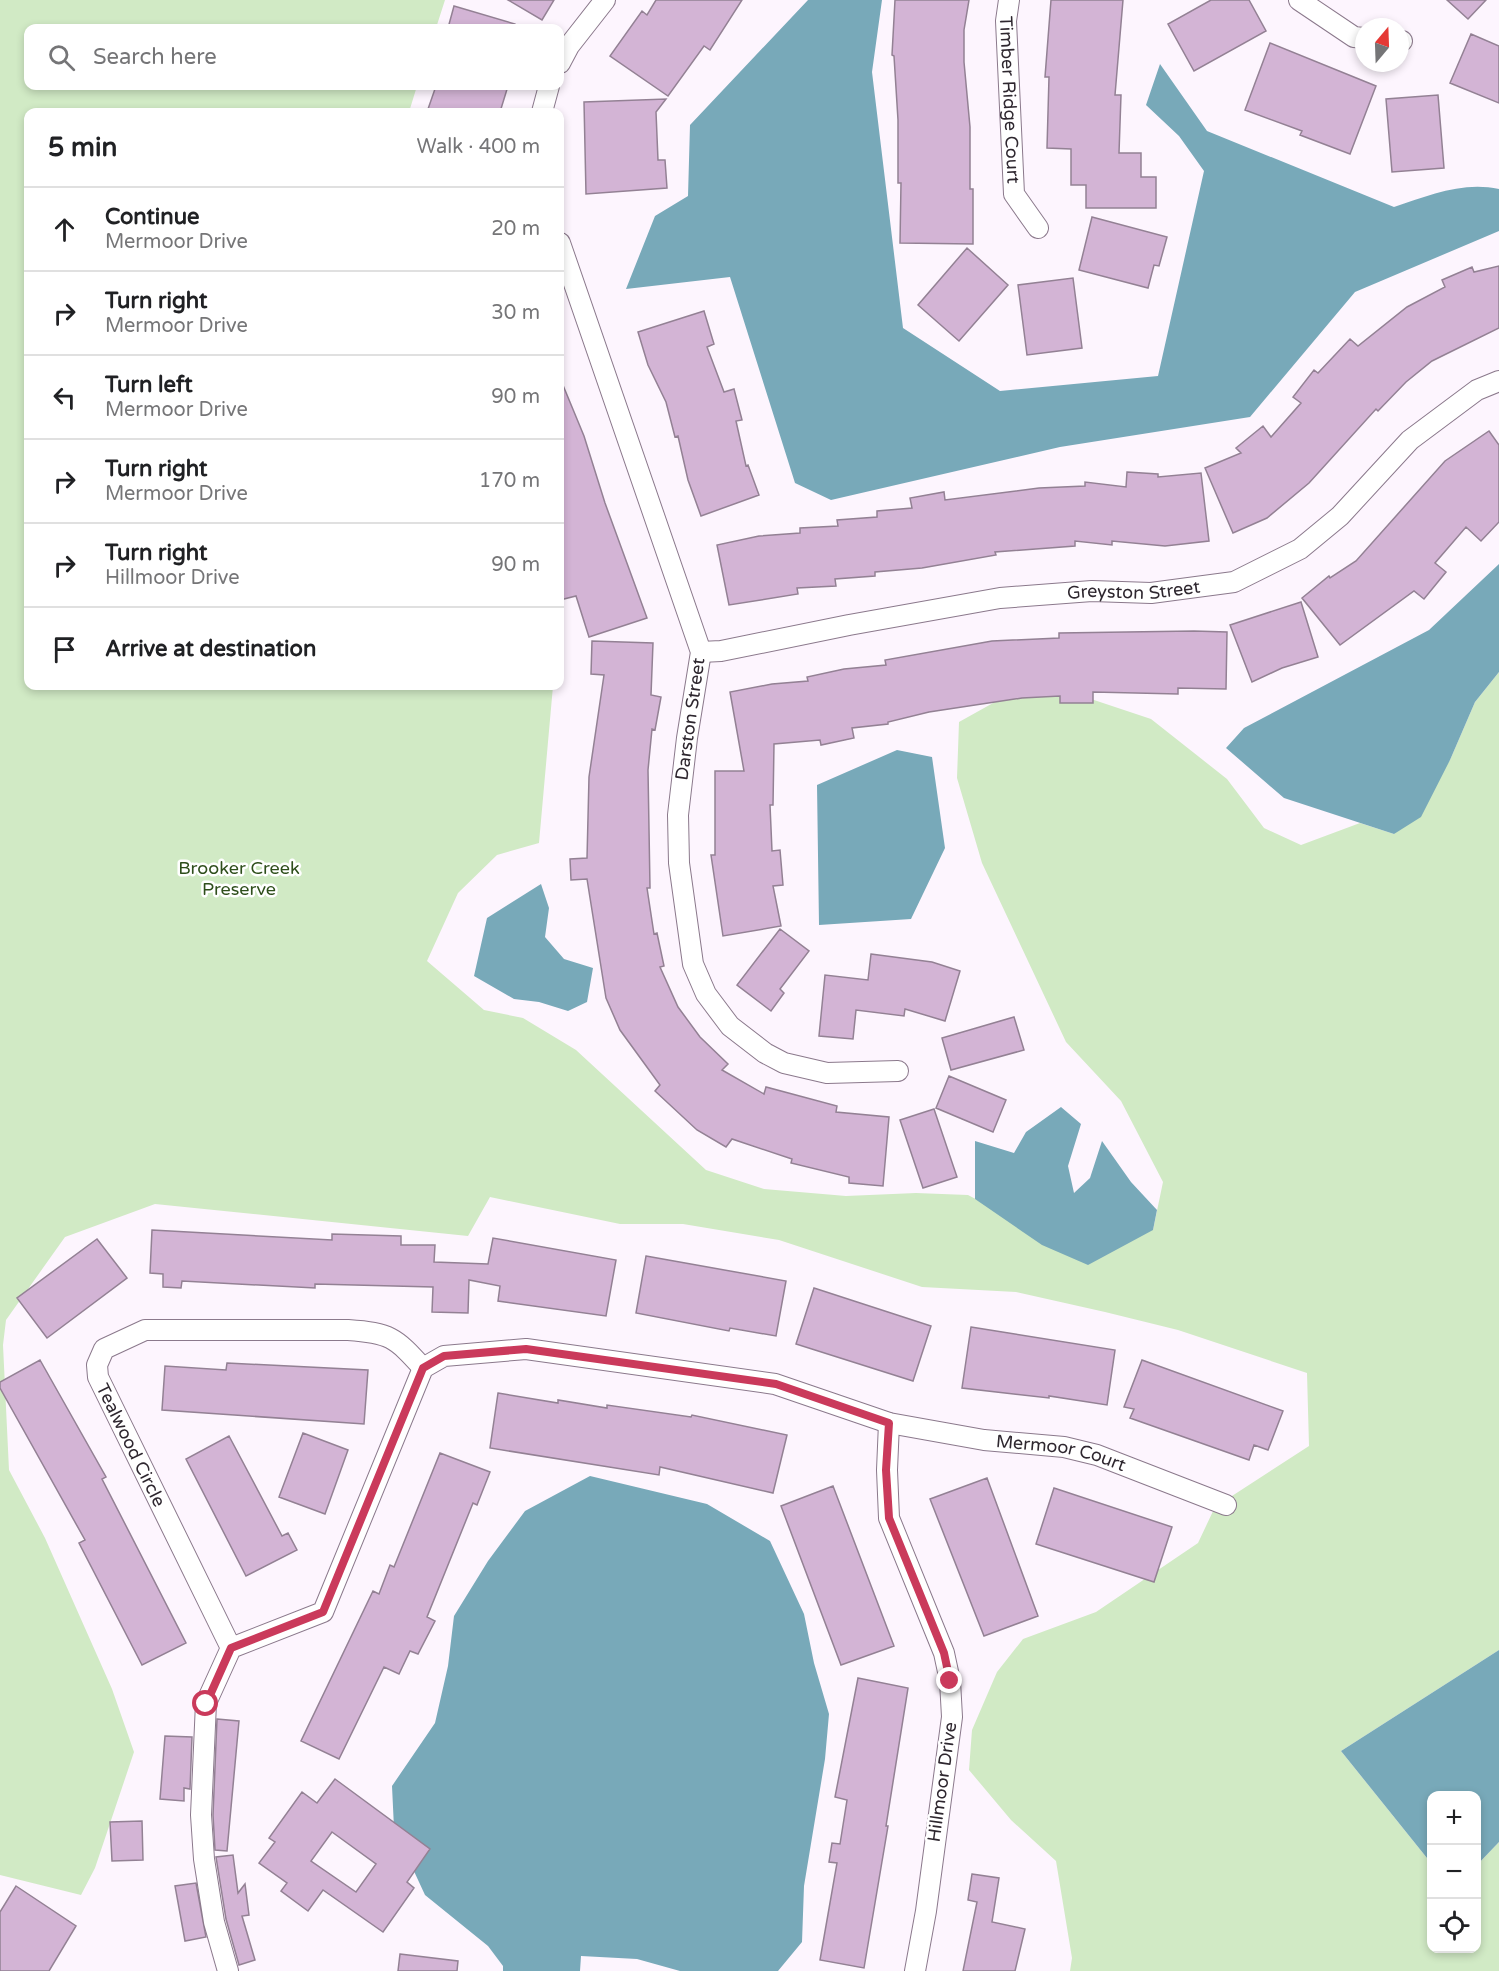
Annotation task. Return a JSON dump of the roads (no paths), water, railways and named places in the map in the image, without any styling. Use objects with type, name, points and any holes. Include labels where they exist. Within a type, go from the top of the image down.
[{"type":"street","points":[[564,55],[605,0]]},
{"type":"street","name":"Timber Ridge Court","points":[[1009,0],[1006,21],[1014,194],[1038,228]]},
{"type":"street","points":[[1299,0],[1355,37]]},
{"type":"street","points":[[543,108],[548,90]]},
{"type":"street","name":"Darston Street","points":[[564,255],[701,652],[687,738],[678,827],[679,863],[693,964],[706,994],[730,1026],[765,1053],[784,1063],[827,1073],[898,1071]]},
{"type":"street","name":"Greyston Street","points":[[701,652],[721,651],[1000,598],[1092,591],[1151,593],[1234,582],[1300,549],[1340,516],[1410,440],[1477,390],[1499,381]]},
{"type":"street","name":"Tealwood Circle","points":[[231,1648],[98,1377],[97,1365],[104,1349],[145,1330],[348,1330],[376,1332],[399,1341],[423,1368]]},
{"type":"street","name":"Mermoor Court","points":[[423,1368],[444,1356],[526,1349],[776,1384],[889,1423],[984,1440],[1064,1447],[1097,1455],[1226,1505]]},
{"type":"street","points":[[228,1971],[214,1922],[204,1859],[201,1815],[206,1704],[231,1648],[323,1612],[423,1368]]},
{"type":"street","name":"Hillmoor Drive","points":[[889,1423],[886,1470],[889,1518],[944,1653],[950,1681],[952,1717],[926,1911],[915,1971]]},
{"type":"water","points":[[808,0],[882,0],[872,72],[903,328],[1000,391],[1158,376],[1204,171],[1179,136],[1146,105],[1160,64],[1207,131],[1394,207],[1458,188],[1499,189],[1499,231],[1355,292],[1250,417],[1060,447],[831,500],[795,483],[730,277],[626,289],[655,216],[688,196],[690,125]]},
{"type":"water","points":[[1499,564],[1499,672],[1475,702],[1450,760],[1421,817],[1394,834],[1284,798],[1226,748],[1244,728],[1429,630]]},
{"type":"water","points":[[897,750],[932,757],[945,848],[911,919],[819,925],[817,785]]},
{"type":"water","points":[[541,884],[549,908],[545,937],[564,959],[593,968],[587,1002],[568,1011],[539,1002],[514,999],[474,976],[487,918]]},
{"type":"water","points":[[1061,1107],[1081,1124],[1068,1166],[1074,1193],[1090,1178],[1102,1141],[1131,1182],[1157,1210],[1153,1230],[1088,1265],[1042,1245],[975,1199],[975,1141],[1014,1153],[1026,1132]]},
{"type":"water","points":[[590,1476],[707,1504],[770,1541],[804,1614],[814,1663],[829,1714],[825,1759],[804,1886],[802,1942],[778,1971],[680,1971],[637,1959],[581,1956],[580,1971],[503,1971],[503,1966],[488,1946],[425,1895],[394,1828],[392,1786],[435,1723],[448,1666],[454,1616],[488,1561],[525,1511]]},
{"type":"water","points":[[1499,1650],[1499,1842],[1481,1861],[1481,1791],[1427,1791],[1427,1858],[1341,1751]]},
{"type":"park label","name":"Brooker Creek Preserve","points":[[239,878]]}]
